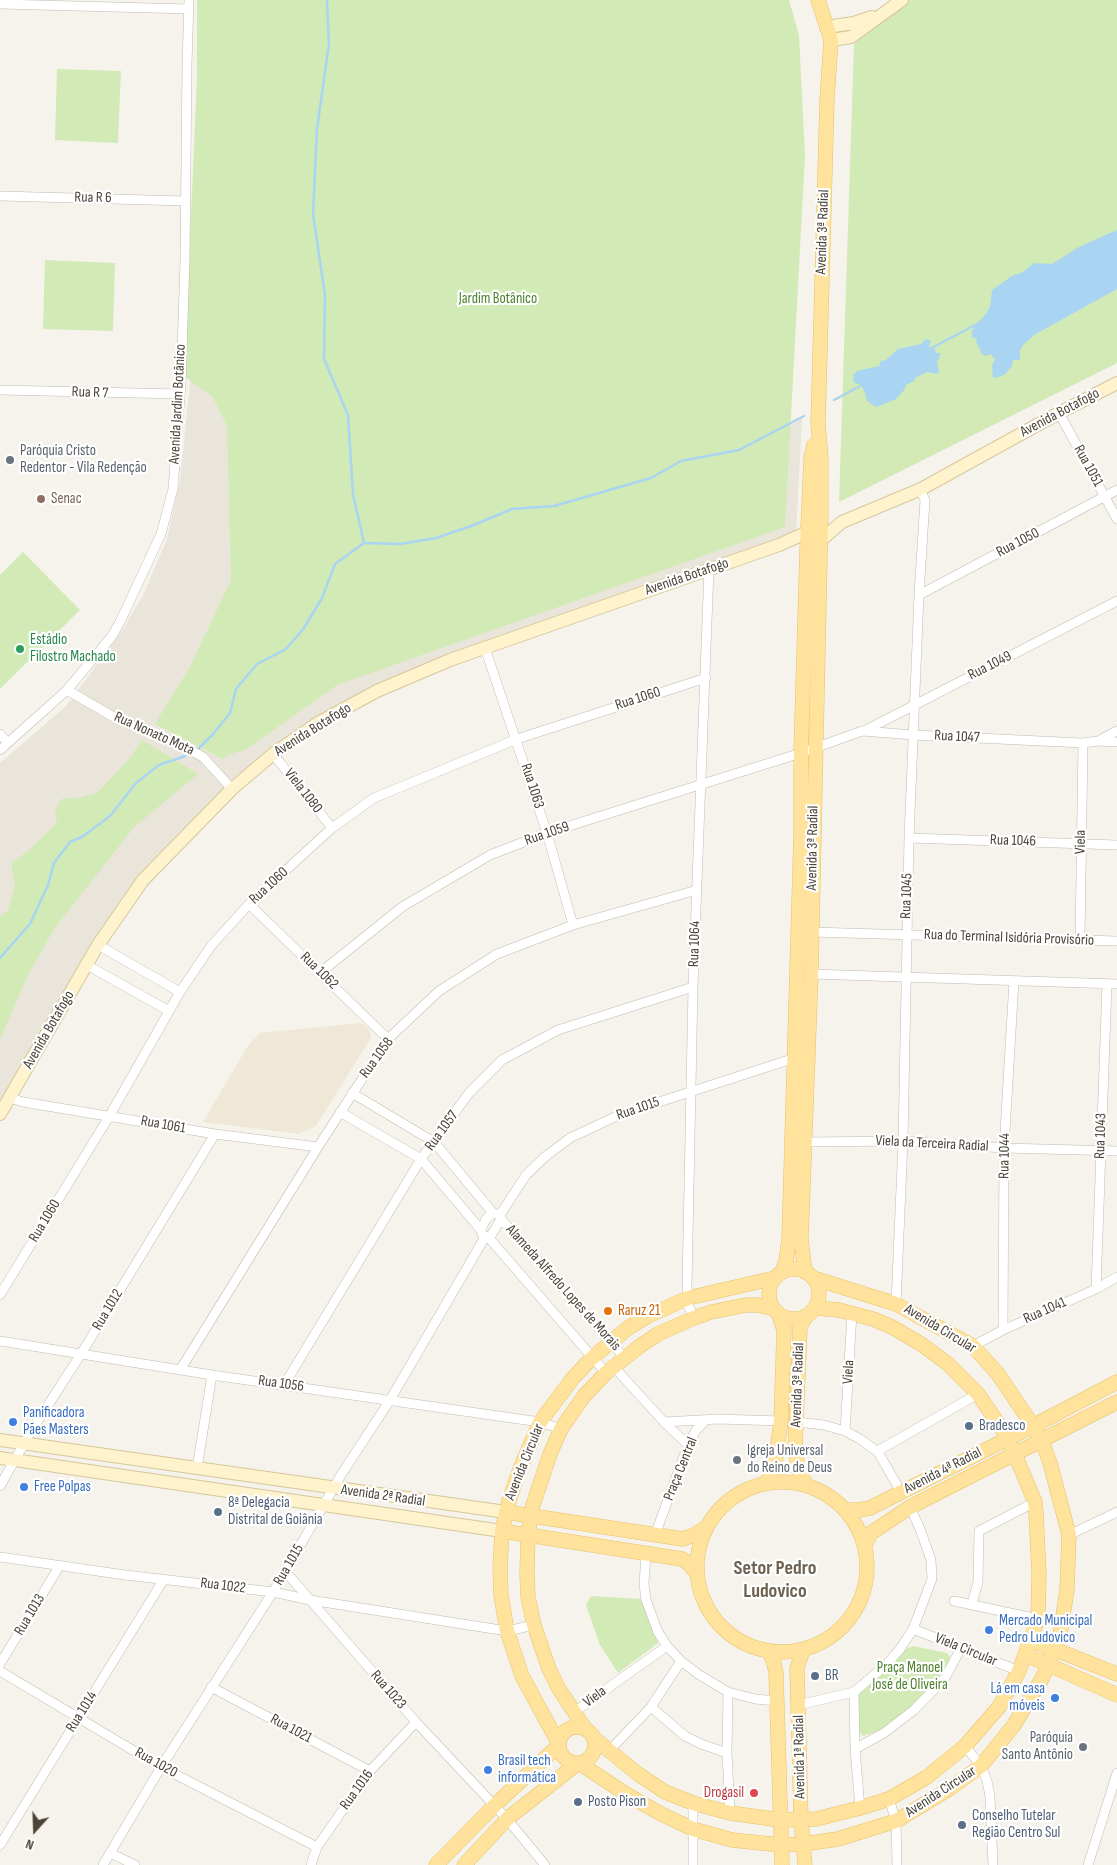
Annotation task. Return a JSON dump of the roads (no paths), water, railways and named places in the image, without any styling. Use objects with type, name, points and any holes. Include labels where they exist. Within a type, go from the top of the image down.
[{"type":"main road","name":"Avenida 3ª Radial","points":[[809,1275],[801,1240],[812,932],[821,512],[821,458],[818,424],[828,33],[818,0]]},
{"type":"main road","name":"Avenida 3ª Radial","points":[[778,1275],[786,1261],[788,1239],[801,833],[801,752],[807,550],[811,458],[818,424]]},
{"type":"main road","points":[[801,833],[805,852],[804,925],[806,930],[812,932]]},
{"type":"main road","points":[[795,999],[801,978],[811,974]]},
{"type":"main road","points":[[789,1270],[809,1275],[816,1284],[819,1294],[811,1312],[792,1319],[776,1311],[769,1294],[770,1288],[778,1275],[789,1270]]},
{"type":"main road","name":"Avenida Circular","points":[[559,1745],[522,1676],[507,1631],[501,1595],[502,1531],[506,1512],[520,1469],[540,1422],[572,1378],[593,1357],[611,1341],[648,1316],[688,1298],[778,1275]]},
{"type":"main road","name":"Avenida Circular","points":[[579,1763],[654,1810],[693,1829],[732,1840],[781,1845],[838,1839],[896,1821],[949,1789],[982,1766],[1028,1705],[1048,1666],[1060,1635],[1067,1590],[1069,1535],[1050,1463],[1034,1426],[998,1374],[974,1346],[899,1305],[809,1275]]},
{"type":"main road","name":"Avenida Circular","points":[[584,1727],[573,1713],[549,1669],[534,1625],[527,1574],[528,1534],[531,1516],[540,1479],[561,1429],[584,1396],[614,1365],[658,1334],[718,1310],[758,1305],[776,1311]]},
{"type":"main road","points":[[892,1327],[899,1305]]},
{"type":"main road","name":"Avenida 3ª Radial","points":[[767,1482],[775,1464],[781,1421],[784,1330],[776,1311]]},
{"type":"main road","name":"Avenida 3ª Radial","points":[[806,1485],[798,1469],[796,1449],[800,1327],[811,1312]]},
{"type":"main road","name":"Avenida Circular","points":[[595,1739],[638,1774],[666,1792],[693,1803],[730,1813],[780,1820],[816,1818],[889,1799],[927,1777],[965,1746],[999,1707],[1019,1671],[1038,1619],[1039,1573],[1035,1502],[1008,1438],[978,1394],[948,1364],[921,1344],[892,1327],[852,1312],[811,1312]]},
{"type":"main road","name":"Avenida 4ª Radial","points":[[846,1510],[870,1508],[1117,1382]]},
{"type":"main road","name":"Avenida 4ª Radial","points":[[865,1545],[871,1533],[910,1507],[1117,1402]]},
{"type":"main road","points":[[786,1481],[806,1485],[828,1494],[846,1510],[865,1545],[868,1567],[864,1595],[850,1620],[829,1639],[804,1650],[785,1653],[768,1652],[741,1643],[718,1625],[703,1601],[696,1573],[697,1549],[705,1528],[719,1508],[738,1493],[767,1482],[786,1481]]},
{"type":"main road","name":"Avenida 2ª Radial","points":[[506,1512],[656,1536],[683,1538],[694,1535],[705,1528]]},
{"type":"main road","name":"Avenida 2ª Radial","points":[[502,1531],[682,1559],[696,1573]]},
{"type":"main road","points":[[1031,1640],[1117,1674]]},
{"type":"main road","name":"Avenida 1ª Radial","points":[[804,1650],[797,1668],[801,1820],[805,1865]]},
{"type":"main road","name":"Avenida 1ª Radial","points":[[768,1652],[774,1663],[776,1673],[782,1865]]},
{"type":"main road","points":[[1026,1655],[1117,1695]]},
{"type":"main road","points":[[464,1865],[507,1819],[593,1754],[596,1744],[595,1739],[584,1727],[573,1727],[567,1729],[560,1739],[559,1745],[563,1756],[572,1762],[579,1763]]},
{"type":"main road","points":[[436,1865],[494,1806],[559,1745]]},
{"type":"street","points":[[828,33],[851,37],[902,0]]},
{"type":"street","points":[[0,4],[189,4]]},
{"type":"street","name":"Avenida Jardim Botânico","points":[[0,750],[67,690],[112,636],[161,534],[173,489],[180,394],[186,201],[186,65],[189,4]]},
{"type":"street","name":"Rua R 6","points":[[0,196],[186,201]]},
{"type":"street","name":"Avenida Botafogo","points":[[820,541],[842,522],[920,490],[1117,383]]},
{"type":"street","name":"Rua R 7","points":[[0,390],[180,394]]},
{"type":"street","name":"Rua 1051","points":[[1059,413],[1117,519]]},
{"type":"street","name":"Rua 1045","points":[[899,1305],[909,838],[919,595],[925,500],[920,490]]},
{"type":"street","name":"Rua 1050","points":[[919,595],[1117,490]]},
{"type":"street","points":[[821,512],[831,519],[842,522]]},
{"type":"street","name":"Avenida Botafogo","points":[[0,1114],[98,945],[143,880],[232,789],[273,754],[318,723],[377,691],[450,660],[779,545],[808,532]]},
{"type":"street","name":"Avenida Botafogo","points":[[779,545],[807,550]]},
{"type":"street","name":"Rua 1064","points":[[694,1318],[688,1298],[694,987],[709,569]]},
{"type":"street","name":"Rua 1049","points":[[862,731],[1117,601]]},
{"type":"street","name":"Rua 1063","points":[[485,648],[547,833],[573,925]]},
{"type":"street","name":"Rua 1060","points":[[0,1295],[110,1115],[180,992],[211,946],[249,904],[332,828],[374,798],[517,739],[706,678]]},
{"type":"street","name":"Rua Nonato Mota","points":[[67,690],[117,719],[181,745],[203,757],[232,789]]},
{"type":"street","name":"Rua 1047","points":[[801,752],[862,731],[1082,743],[1098,741],[1117,742]]},
{"type":"street","points":[[1098,741],[1117,731]]},
{"type":"street","points":[[0,734],[8,743]]},
{"type":"street","name":"Viela","points":[[1080,940],[1082,743]]},
{"type":"street","name":"Rua 1059","points":[[321,972],[402,907],[490,855],[547,833],[801,752]]},
{"type":"street","name":"Viela 1080","points":[[273,754],[332,828]]},
{"type":"street","name":"Rua 1046","points":[[909,838],[1117,844]]},
{"type":"street","name":"Rua 1058","points":[[180,1370],[318,1147],[388,1039],[439,991],[497,954],[573,925],[697,890]]},
{"type":"street","name":"Rua 1062","points":[[249,904],[388,1039]]},
{"type":"street","name":"Rua do Terminal Isidória Provisório","points":[[812,932],[1117,941]]},
{"type":"street","points":[[98,945],[180,992]]},
{"type":"street","points":[[86,965],[169,1011]]},
{"type":"street","points":[[811,974],[1117,984]]},
{"type":"street","name":"Rua 1044","points":[[1003,1330],[1004,1148],[1014,981]]},
{"type":"street","name":"Rua 1043","points":[[1096,1289],[1107,984]]},
{"type":"street","name":"Rua 1057","points":[[284,1385],[422,1159],[469,1093],[502,1060],[558,1030],[694,987]]},
{"type":"street","name":"Rua 1015","points":[[498,1216],[526,1175],[546,1156],[570,1138],[619,1115],[809,1054]]},
{"type":"street","name":"Alameda Alfredo Lopes de Morais","points":[[340,1112],[422,1159],[485,1235],[593,1357],[614,1365],[611,1341],[580,1309],[434,1142],[352,1093]]},
{"type":"street","name":"Rua 1061","points":[[10,1098],[23,1102],[215,1134],[318,1147]]},
{"type":"street","name":"Rua 1012","points":[[0,1486],[215,1134]]},
{"type":"street","name":"Viela da Terceira Radial","points":[[806,1142],[903,1141],[1004,1148],[1117,1151]]},
{"type":"street","points":[[485,1235],[486,1219],[498,1216]]},
{"type":"street","points":[[485,1235],[498,1216]]},
{"type":"street","name":"Rua 1015","points":[[103,1865],[161,1767],[273,1592],[324,1504],[390,1400],[485,1235]]},
{"type":"street","name":"Rua 1041","points":[[974,1346],[1003,1330],[1096,1289],[1117,1277]]},
{"type":"street","name":"Viela","points":[[845,1431],[852,1312]]},
{"type":"street","name":"Rua 1056","points":[[0,1341],[212,1375],[540,1422],[561,1429]]},
{"type":"street","points":[[614,1365],[664,1422],[688,1445]]},
{"type":"street","points":[[197,1468],[212,1375]]},
{"type":"street","points":[[878,1452],[978,1394]]},
{"type":"street","name":"Praça Central","points":[[656,1536],[688,1445],[696,1430],[706,1421],[718,1419],[781,1421]]},
{"type":"street","points":[[664,1422],[706,1421]]},
{"type":"street","points":[[797,1422],[824,1425],[845,1431],[878,1452],[901,1492]]},
{"type":"street","points":[[0,1441],[16,1461]]},
{"type":"street","name":"Avenida 2ª Radial","points":[[0,1441],[506,1512]]},
{"type":"street","name":"Avenida 2ª Radial","points":[[0,1458],[502,1531]]},
{"type":"street","points":[[972,1604],[978,1582],[979,1531],[1035,1502]]},
{"type":"street","points":[[798,1704],[854,1692],[891,1659],[913,1629],[932,1579],[931,1560],[910,1507]]},
{"type":"street","points":[[1069,1535],[1117,1512]]},
{"type":"street","points":[[646,1553],[644,1584],[646,1600],[658,1632],[667,1646],[681,1661],[728,1692],[755,1699],[777,1701]]},
{"type":"street","name":"Rua 1022","points":[[0,1557],[273,1592],[310,1600],[507,1631],[534,1625]]},
{"type":"street","name":"Rua 1013","points":[[0,1664],[60,1565]]},
{"type":"street","name":"Rua 1023","points":[[285,1571],[416,1722],[507,1819],[545,1865]]},
{"type":"street","name":"Rua 1014","points":[[0,1845],[164,1579]]},
{"type":"street","points":[[954,1601],[1038,1619]]},
{"type":"street","name":"Viela Circular","points":[[913,1629],[1019,1671]]},
{"type":"street","name":"Viela","points":[[573,1713],[667,1646]]},
{"type":"street","points":[[855,1749],[884,1733],[914,1710],[945,1678],[961,1648]]},
{"type":"street","points":[[609,1751],[651,1707],[681,1661]]},
{"type":"street","name":"Rua 1020","points":[[0,1671],[161,1767],[317,1847]]},
{"type":"street","name":"Rua 1021","points":[[211,1687],[370,1771]]},
{"type":"street","points":[[728,1692],[727,1753],[730,1813]]},
{"type":"street","points":[[854,1692],[855,1749],[860,1808]]},
{"type":"street","points":[[651,1707],[685,1736],[727,1753]]},
{"type":"street","name":"Rua 1016","points":[[310,1865],[317,1847],[370,1771],[416,1722]]},
{"type":"street","points":[[965,1746],[982,1766],[990,1796],[993,1865]]},
{"type":"street","points":[[1088,1865],[1117,1773]]},
{"type":"street","points":[[889,1799],[896,1821],[897,1865]]},
{"type":"street","points":[[693,1803],[693,1865]]},
{"type":"street","points":[[110,1853],[135,1865]]},
{"type":"water","points":[[1117,230],[1117,289],[1034,335],[1020,350],[1020,360],[1013,360],[1012,366],[1005,374],[993,378],[992,365],[995,360],[991,354],[986,356],[982,354],[976,341],[977,338],[972,338],[972,331],[990,307],[992,290],[1012,276],[1023,272],[1034,263],[1052,264],[1079,247]]},
{"type":"water","points":[[926,339],[931,341],[928,350],[930,351],[934,347],[936,353],[940,353],[937,362],[939,371],[937,374],[927,372],[915,378],[914,381],[906,385],[905,389],[896,399],[876,407],[866,400],[866,395],[861,385],[855,383],[853,379],[854,374],[857,371],[879,366],[881,361],[886,360],[898,349],[921,344]]},
{"type":"waterway","points":[[327,0],[329,44],[317,129],[313,214],[325,295],[324,359],[348,415],[353,494],[364,543]]},
{"type":"waterway","points":[[926,351],[977,324]]},
{"type":"waterway","points":[[834,400],[864,384]]},
{"type":"waterway","points":[[197,750],[230,713],[236,689],[257,664],[286,649],[304,628],[322,598],[335,564],[364,543],[400,544],[436,538],[512,509],[554,506],[651,478],[681,461],[739,450],[804,416]]},
{"type":"waterway","points":[[0,958],[30,924],[48,885],[54,863],[70,842],[82,837],[110,816],[136,783],[159,765],[185,756]]},
{"type":"place","name":"Paróquia Cristo Redentor - Vila Redenção","points":[[10,460]]},
{"type":"place","name":"Senac","points":[[41,499]]},
{"type":"place","name":"Estádio Filostro Machado","points":[[20,649]]},
{"type":"place","name":"Raruz 21","points":[[608,1311]]},
{"type":"place","name":"Panificadora Pães Masters","points":[[13,1422]]},
{"type":"place","name":"Bradesco","points":[[969,1426]]},
{"type":"place","name":"Igreja Universal do Reino de Deus","points":[[737,1460]]},
{"type":"place","name":"Free Polpas","points":[[24,1487]]},
{"type":"place","name":"8ª Delegacia Distrital de Goiânia","points":[[218,1512]]},
{"type":"place","name":"Mercado Municipal Pedro Ludovico","points":[[989,1630]]},
{"type":"place","name":"BR","points":[[815,1676]]},
{"type":"place","name":"Lá em casa móveis","points":[[1055,1698]]},
{"type":"place","name":"Paróquia Santo Antônio","points":[[1083,1747]]},
{"type":"place","name":"Brasil tech informática","points":[[488,1770]]},
{"type":"place","name":"Drogasil","points":[[754,1793]]},
{"type":"place","name":"Posto Pison","points":[[578,1802]]},
{"type":"place","name":"Conselho Tutelar Região Centro Sul","points":[[962,1825]]},
{"type":"district","name":"Setor Pedro Ludovico","points":[[775,1580]]},
{"type":"park label","name":"Jardim Botânico","points":[[498,299]]},
{"type":"park label","name":"Praça Manoel José de Oliveira","points":[[910,1676]]}]
